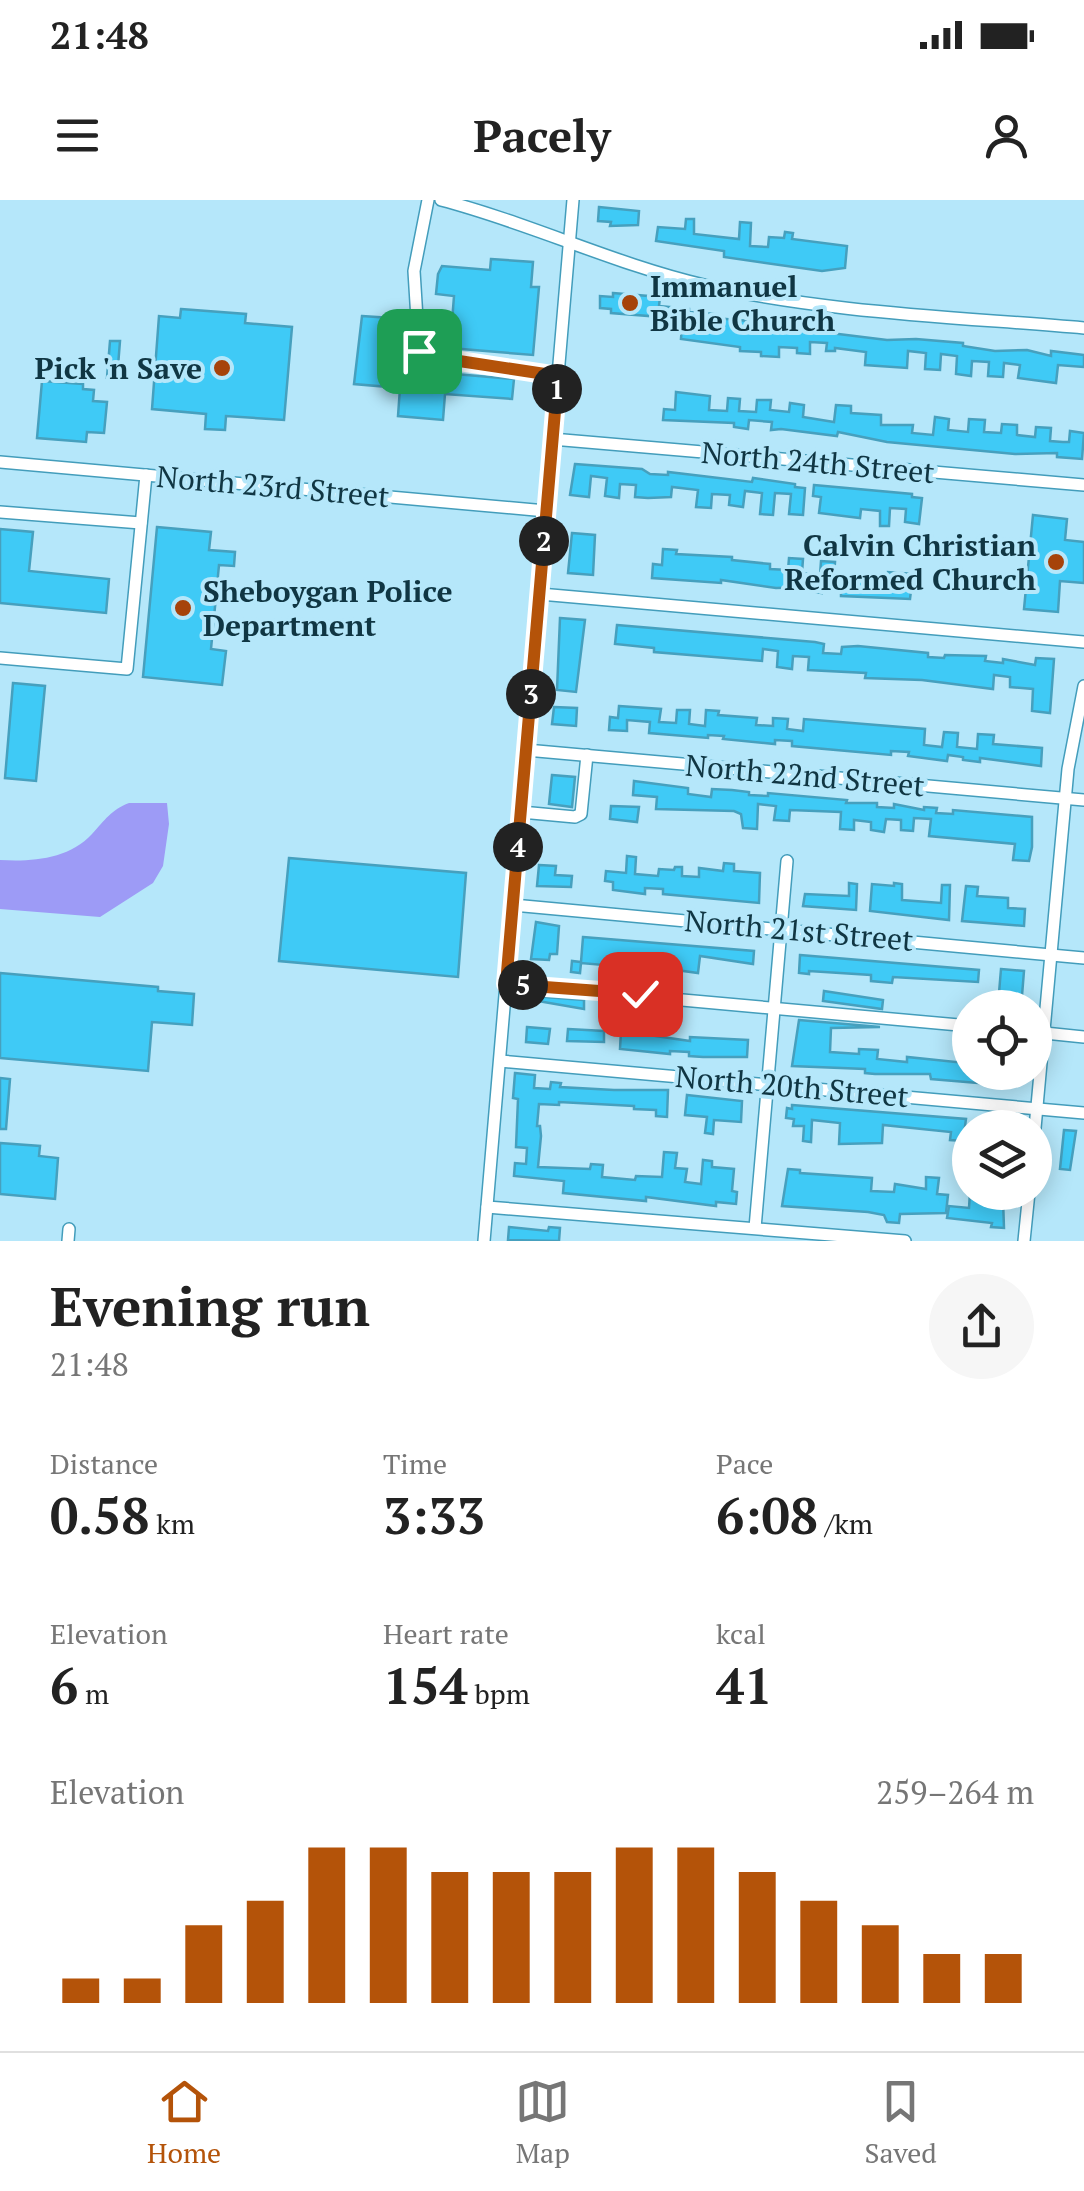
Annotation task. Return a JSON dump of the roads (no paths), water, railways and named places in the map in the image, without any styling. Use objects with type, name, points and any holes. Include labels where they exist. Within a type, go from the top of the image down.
[{"type":"street","points":[[428,200],[414,271],[419,351],[446,359],[558,376]]},
{"type":"street","points":[[441,200],[658,273],[749,294],[1084,328]]},
{"type":"street","points":[[484,1241],[573,200]]},
{"type":"street","name":"North 24th Street","points":[[552,440],[1084,485]]},
{"type":"street","name":"North 23rd Street","points":[[0,462],[546,512]]},
{"type":"street","points":[[0,658],[127,669],[146,474]]},
{"type":"street","points":[[0,512],[141,523]]},
{"type":"street","points":[[540,594],[1084,642]]},
{"type":"street","points":[[1045,990],[1064,798],[1084,686]]},
{"type":"street","name":"North 22nd Street","points":[[526,750],[1084,800]]},
{"type":"street","points":[[521,812],[576,817],[581,814],[588,755]]},
{"type":"street","points":[[754,1228],[787,861]]},
{"type":"street","name":"North 21st Street","points":[[513,905],[1084,958]]},
{"type":"street","points":[[506,984],[952,1024]]},
{"type":"street","points":[[1052,1034],[1084,1037]]},
{"type":"street","name":"North 20th Street","points":[[500,1061],[1084,1113]]},
{"type":"street","points":[[1036,1108],[1037,1090]]},
{"type":"street","points":[[488,1207],[904,1241]]},
{"type":"street","points":[[1024,1241],[1027,1210]]},
{"type":"place","name":"Immanuel Bible Church","points":[[630,303]]},
{"type":"place","name":"Pick 'n Save","points":[[222,368]]},
{"type":"place","name":"Calvin Christian Reformed Church","points":[[1056,562]]},
{"type":"place","name":"Sheboygan Police Department","points":[[183,608]]}]
